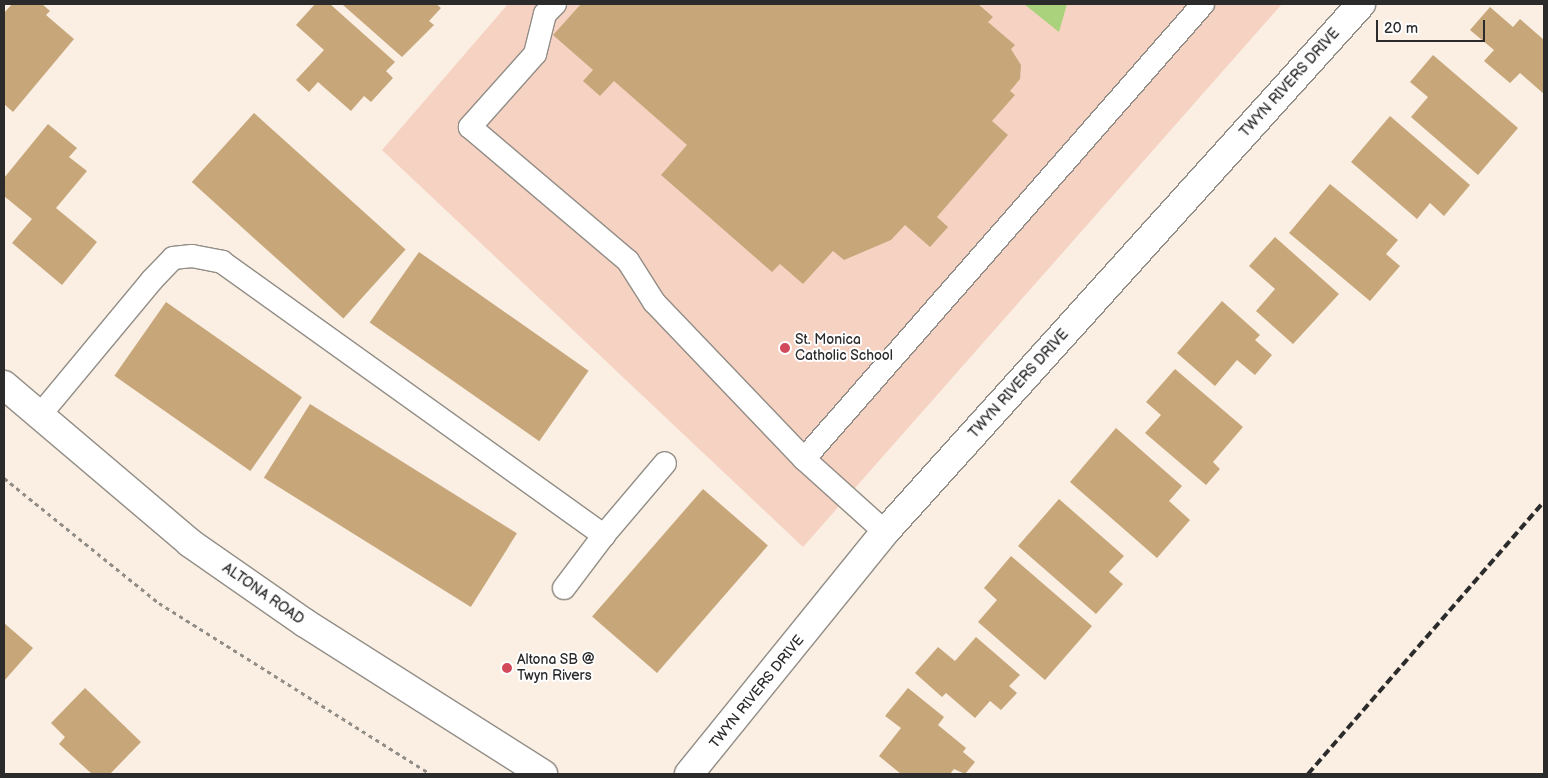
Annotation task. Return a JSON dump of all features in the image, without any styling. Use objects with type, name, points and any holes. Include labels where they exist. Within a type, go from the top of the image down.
[{"type":"street","name":"TWYN RIVERS DRIVE","points":[[690,774],[885,532],[1361,4]]},
{"type":"street","name":"ALTONA ROAD","points":[[4,384],[190,543],[305,624],[543,774]]},
{"type":"lane","points":[[555,4],[545,14],[536,54],[470,127],[628,261],[654,302],[804,459],[885,532]]},
{"type":"lane","points":[[804,459],[1203,4]]},
{"type":"lane","points":[[40,415],[173,258],[192,256],[222,262],[604,535]]},
{"type":"lane","points":[[564,588],[604,535],[665,463]]},
{"type":"path","points":[[4,478],[159,603],[430,774]]},
{"type":"shaded area","name":"St. Monica Catholic School","points":[[508,4],[1282,4],[803,547],[382,150]]},
{"type":"green space","points":[[1024,4],[1067,4],[1059,32]]},
{"type":"building","points":[[12,4],[42,4],[50,11],[46,15],[74,39],[13,112],[4,104],[4,13]]},
{"type":"building","points":[[315,4],[330,4],[395,62],[386,71],[393,78],[371,102],[364,96],[351,111],[318,82],[309,92],[296,80],[324,50],[296,25]]},
{"type":"building","points":[[436,4],[441,8],[429,21],[434,25],[402,57],[343,5]]},
{"type":"building","points":[[581,4],[978,4],[993,17],[988,22],[1015,45],[1011,49],[1021,65],[1020,79],[1010,91],[1015,95],[992,121],[1008,135],[937,217],[948,227],[930,247],[905,225],[891,240],[844,260],[833,251],[803,284],[780,264],[772,272],[661,175],[687,145],[614,81],[600,96],[583,81],[593,70],[553,35]]},
{"type":"building","points":[[1490,7],[1513,27],[1520,19],[1544,40],[1544,94],[1520,73],[1510,83],[1484,61],[1494,50],[1470,30]]},
{"type":"building","points":[[1433,55],[1518,128],[1478,175],[1411,117],[1428,97],[1410,82]]},
{"type":"building","points":[[254,113],[406,250],[343,319],[192,182]]},
{"type":"building","points":[[1390,116],[1470,185],[1444,216],[1430,203],[1417,219],[1351,162]]},
{"type":"building","points":[[48,124],[77,148],[69,157],[87,171],[56,208],[97,242],[62,285],[12,243],[32,219],[4,196],[4,178]]},
{"type":"building","points":[[1330,184],[1398,240],[1386,254],[1400,266],[1370,301],[1289,233]]},
{"type":"building","points":[[1275,237],[1339,294],[1293,344],[1256,311],[1275,289],[1249,266]]},
{"type":"building","points":[[419,252],[589,371],[539,441],[370,322]]},
{"type":"building","points":[[1222,301],[1260,335],[1255,340],[1272,355],[1255,375],[1237,360],[1215,386],[1177,353]]},
{"type":"building","points":[[166,302],[302,397],[250,471],[114,376]]},
{"type":"building","points":[[1175,369],[1243,427],[1213,462],[1220,469],[1206,485],[1145,433],[1161,415],[1146,402]]},
{"type":"building","points":[[310,404],[517,533],[471,607],[264,478]]},
{"type":"building","points":[[1116,428],[1182,486],[1169,501],[1190,520],[1157,558],[1070,482]]},
{"type":"building","points":[[703,489],[768,545],[657,673],[592,617]]},
{"type":"building","points":[[1059,499],[1124,556],[1109,572],[1123,584],[1096,614],[1018,546]]},
{"type":"building","points":[[1011,556],[1092,626],[1045,680],[978,622],[997,600],[984,588]]},
{"type":"building","points":[[4,623],[33,648],[4,681]]},
{"type":"building","points":[[976,637],[1020,675],[1009,686],[1017,693],[1001,710],[990,701],[975,718],[946,693],[942,697],[915,673],[938,647],[955,661]]},
{"type":"building","points":[[85,688],[141,742],[110,774],[92,774],[59,744],[65,737],[51,723]]},
{"type":"building","points":[[908,688],[944,717],[938,725],[966,748],[963,752],[975,762],[965,774],[954,769],[950,774],[901,774],[879,756],[901,728],[885,716]]},
{"type":"railway","points":[[1308,774],[1544,502]]},
{"type":"place","name":"St. Monica Catholic School","points":[[785,348]]},
{"type":"place","name":"Altona SB @ Twyn Rivers","points":[[507,668]]}]
